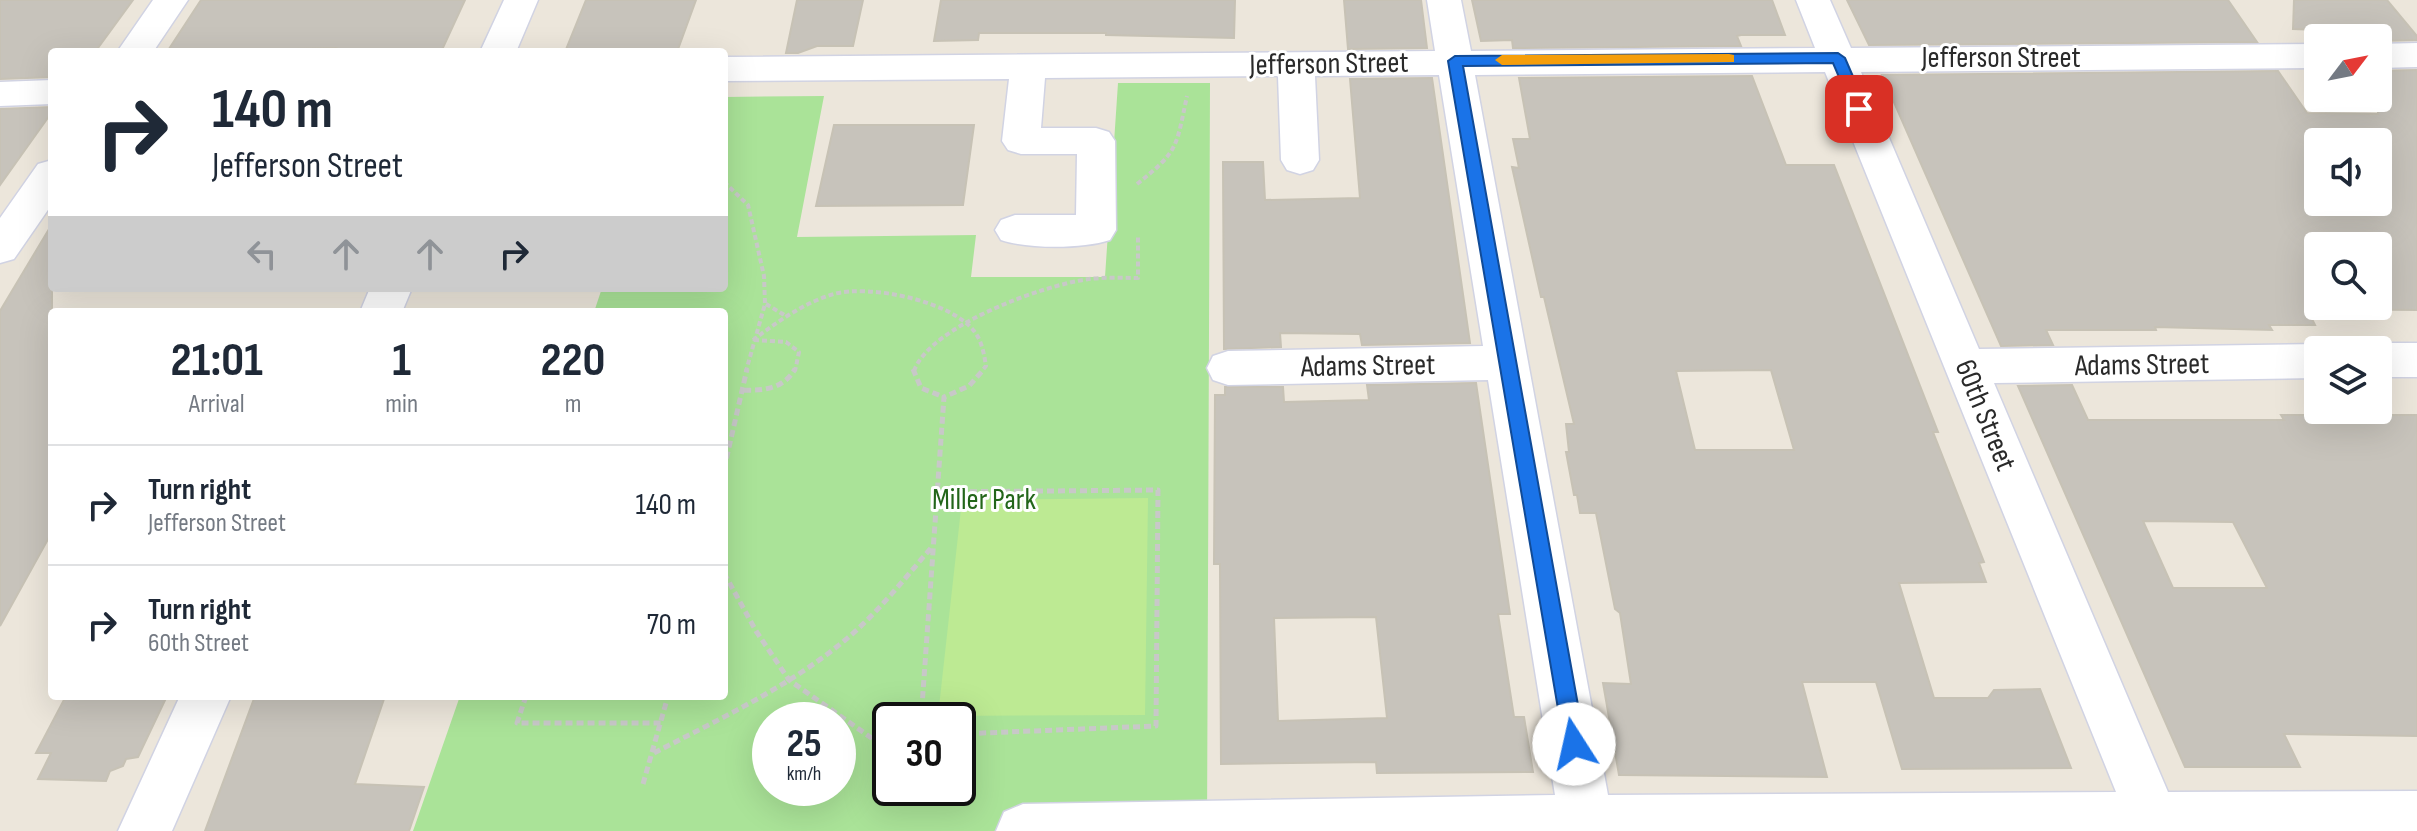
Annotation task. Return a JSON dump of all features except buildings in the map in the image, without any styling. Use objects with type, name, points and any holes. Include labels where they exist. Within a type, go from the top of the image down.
[{"type":"street","points":[[138,48],[171,0]]},
{"type":"street","points":[[500,48],[521,0]]},
{"type":"street","points":[[1444,0],[1587,826]]},
{"type":"street","name":"60th Street","points":[[1813,0],[2155,824]]},
{"type":"street","points":[[2392,56],[2417,55]]},
{"type":"street","name":"Jefferson Street","points":[[728,69],[2304,56]]},
{"type":"street","points":[[1296,63],[1300,160]]},
{"type":"street","points":[[1015,230],[1096,230],[1096,141],[1021,141],[1028,66]]},
{"type":"street","points":[[0,94],[48,92]]},
{"type":"street","points":[[0,248],[48,180]]},
{"type":"street","points":[[2392,360],[2417,360]]},
{"type":"street","name":"Adams Street","points":[[1966,366],[2304,361]]},
{"type":"street","name":"Adams Street","points":[[1228,368],[1509,363]]},
{"type":"street","points":[[145,831],[204,700]]},
{"type":"street","points":[[1023,831],[2155,824],[2417,817]]},
{"type":"path","points":[[1132,193],[1139,180],[1167,161],[1176,145],[1187,90]]},
{"type":"path","points":[[728,186],[748,205],[764,276],[765,304],[753,340],[728,453]]},
{"type":"path","points":[[753,340],[786,316],[834,293],[864,290],[900,294],[968,323],[982,343],[986,366],[969,386],[944,397],[921,388],[913,369],[922,355],[968,323],[1043,289],[1090,279],[1138,278],[1137,223]]},
{"type":"path","points":[[765,304],[786,316]]},
{"type":"path","points":[[744,390],[764,392],[789,381],[799,366],[799,352],[786,342],[753,340]]},
{"type":"path","points":[[922,702],[944,397]]},
{"type":"path","points":[[937,492],[1158,490],[1156,726],[976,733]]},
{"type":"path","points":[[654,753],[789,680],[843,642],[877,610],[933,546]]},
{"type":"path","points":[[728,580],[756,631],[789,680],[872,738]]},
{"type":"path","points":[[525,700],[517,723],[661,723]]},
{"type":"path","points":[[643,784],[667,700]]},
{"type":"green space","name":"Miller Park","points":[[1118,83],[1210,83],[1207,831],[413,831],[459,700],[728,700],[728,308],[595,308],[601,292],[728,292],[728,97],[824,96],[797,237],[976,235],[971,277],[1105,277]]},
{"type":"green space","points":[[1148,498],[1145,715],[976,716],[976,702],[940,702],[962,500]]},
{"type":"slow traffic","points":[[1502,60],[1729,58]]},
{"type":"route","points":[[1574,744],[1455,61],[1838,58],[1859,109]]}]
